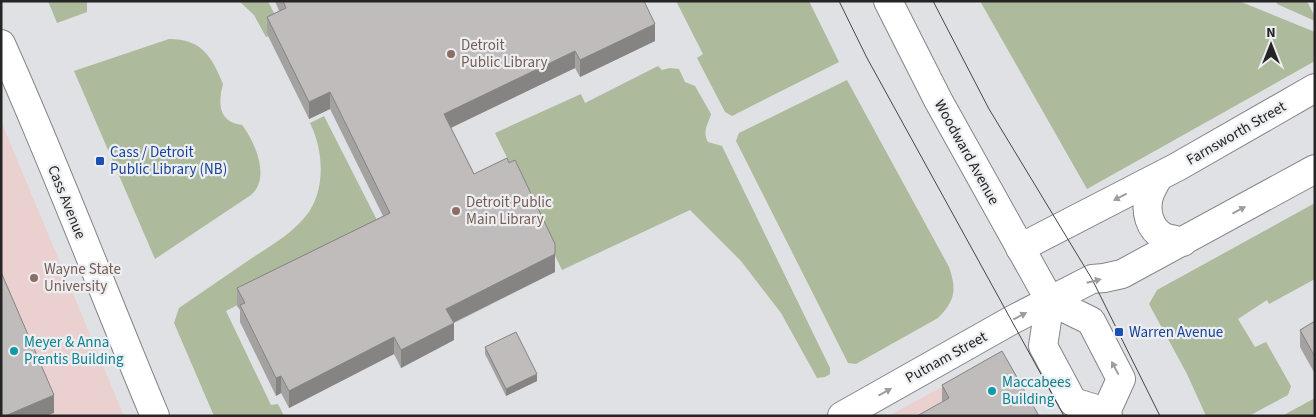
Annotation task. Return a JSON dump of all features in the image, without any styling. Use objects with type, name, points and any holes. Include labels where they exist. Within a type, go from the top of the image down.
[{"type":"street","name":"Woodward Avenue","points":[[888,1],[938,100],[1050,301]]},
{"type":"street","name":"Cass Avenue","points":[[1,44],[155,416]]},
{"type":"street","name":"Farnsworth Street","points":[[1020,248],[1158,178],[1315,88]]},
{"type":"street","points":[[1050,301],[1092,279],[1122,274],[1315,169]]},
{"type":"street","points":[[1158,178],[1149,195],[1148,211],[1150,224],[1159,234],[1166,238],[1182,242]]},
{"type":"street","points":[[1050,301],[1091,321],[1121,379],[1107,414],[1073,402],[1043,346],[1050,301]]},
{"type":"street","name":"Putnam Street","points":[[842,416],[998,328],[1050,301]]},
{"type":"shaded area","name":"Wayne State University","points":[[1,121],[124,416],[1,416]]},
{"type":"shaded area","points":[[987,363],[1017,416],[888,416]]},
{"type":"green space","points":[[48,1],[87,1],[87,12],[57,23]]},
{"type":"green space","points":[[239,1],[268,1],[282,29],[266,37],[254,15]]},
{"type":"green space","points":[[676,1],[809,1],[839,62],[732,116],[725,112],[697,58],[703,54]]},
{"type":"green space","points":[[980,1],[1239,1],[1315,32],[1315,61],[1087,189]]},
{"type":"green space","points":[[1276,1],[1307,1],[1315,21],[1277,4]]},
{"type":"green space","points":[[169,39],[190,42],[198,46],[210,58],[223,84],[220,105],[224,116],[234,123],[242,125],[247,132],[259,160],[260,179],[257,188],[251,195],[155,259],[74,71]]},
{"type":"green space","points":[[658,66],[662,70],[670,68],[679,69],[685,82],[695,86],[711,114],[706,128],[706,138],[708,142],[722,146],[830,368],[830,374],[825,377],[817,378],[781,313],[741,261],[690,210],[562,270],[495,133],[581,94],[585,103]]},
{"type":"green space","points":[[847,80],[949,267],[954,289],[948,306],[938,318],[856,364],[848,363],[736,141],[739,133]]},
{"type":"green space","points":[[324,116],[382,230],[226,311],[271,405],[278,404],[284,416],[214,416],[174,323],[179,308],[281,239],[303,220],[309,212],[318,191],[321,168],[318,144],[310,123]]},
{"type":"green space","points":[[1315,203],[1315,279],[1269,304],[1267,300],[1238,319],[1255,347],[1266,342],[1291,386],[1288,395],[1249,416],[1206,416],[1187,374],[1149,304],[1157,290]]},
{"type":"green space","points":[[1315,398],[1315,416],[1282,416]]},
{"type":"building","name":"Detroit Public Main Library","points":[[283,1],[644,1],[655,24],[580,60],[575,51],[444,114],[474,174],[507,158],[509,163],[515,160],[555,244],[555,254],[446,309],[454,323],[401,350],[394,337],[289,391],[281,376],[276,378],[240,305],[245,303],[237,288],[390,213],[330,92],[309,102],[267,17],[286,8]]},
{"type":"building","name":"Meyer & Anna Prentis Building","points":[[1,272],[54,395],[5,416],[1,416]]},
{"type":"building","points":[[1315,321],[1315,357],[1300,330]]},
{"type":"building","points":[[516,332],[537,374],[506,389],[485,347]]},
{"type":"building","points":[[1002,351],[1039,416],[917,416],[949,398],[942,385]]},
{"type":"tram line","points":[[839,1],[867,58],[1064,416]]},
{"type":"tram line","points":[[933,1],[989,109],[1092,279],[1160,416]]},
{"type":"place","name":"Detroit Public Library","points":[[451,54]]},
{"type":"place","name":"Cass / Detroit Public Library (NB)","points":[[100,161]]},
{"type":"place","name":"Detroit Public Main Library","points":[[456,211]]},
{"type":"place","name":"Wayne State University","points":[[34,278]]},
{"type":"place","name":"Warren Avenue","points":[[1119,332]]},
{"type":"place","name":"Meyer & Anna Prentis Building","points":[[14,351]]},
{"type":"place","name":"Maccabees Building","points":[[992,391]]}]
